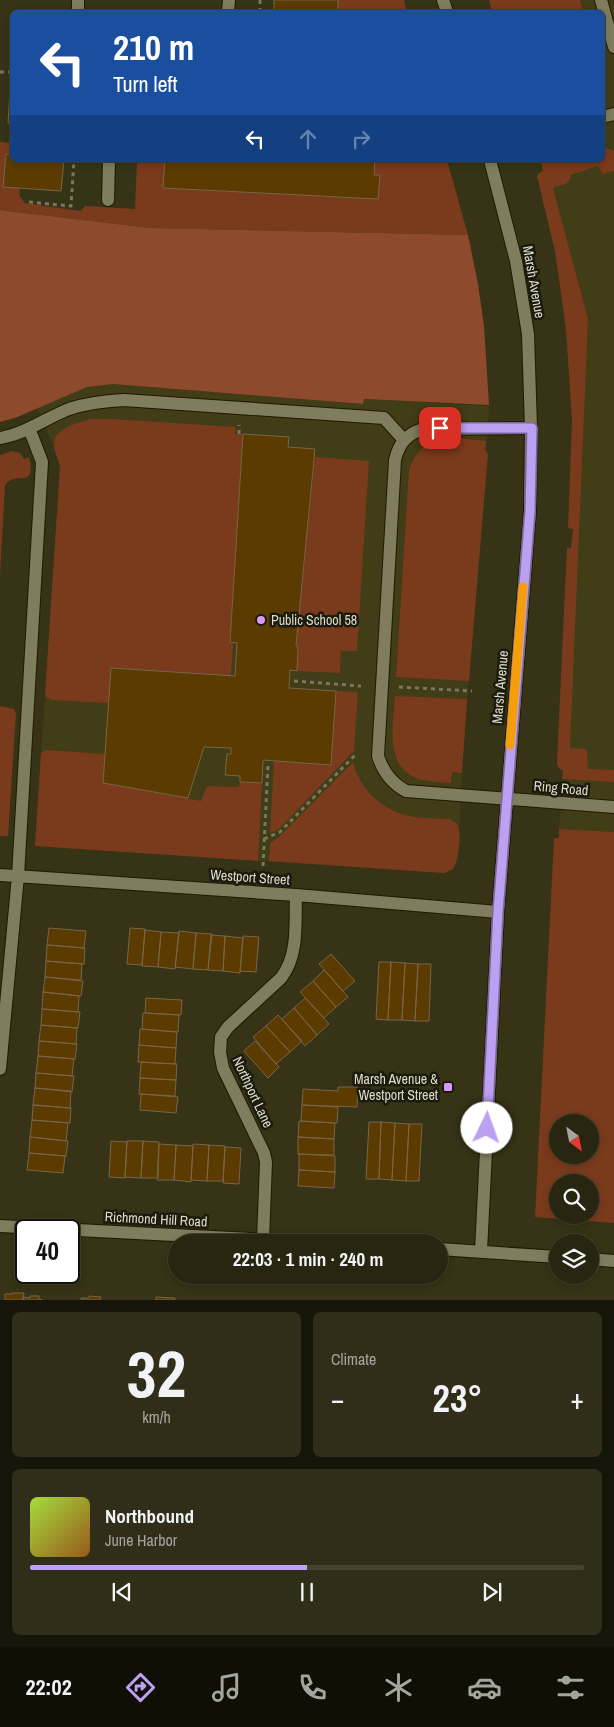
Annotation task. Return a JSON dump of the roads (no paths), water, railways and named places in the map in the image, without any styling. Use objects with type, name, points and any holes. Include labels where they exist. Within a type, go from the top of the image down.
[{"type":"street","points":[[605,14],[614,47]]},
{"type":"street","points":[[108,200],[109,162]]},
{"type":"street","name":"Marsh Avenue","points":[[481,1251],[498,912],[530,511],[532,428],[528,334],[516,261],[491,162]]},
{"type":"street","points":[[0,438],[8,437],[69,409],[100,401],[124,400],[384,418],[404,440],[412,432],[423,429],[532,428]]},
{"type":"street","points":[[0,1069],[18,876],[42,462],[29,428]]},
{"type":"street","name":"Ring Road","points":[[404,440],[398,449],[396,460],[378,756],[381,767],[396,785],[406,791],[614,807]]},
{"type":"street","name":"Westport Street","points":[[0,875],[296,895],[498,912]]},
{"type":"street","name":"Northport Lane","points":[[263,1234],[266,1162],[264,1153],[223,1068],[220,1052],[221,1037],[228,1027],[289,969],[293,957],[296,895]]},
{"type":"street","name":"Richmond Hill Road","points":[[0,1226],[168,1235]]},
{"type":"street","points":[[448,1249],[549,1256]]},
{"type":"street","points":[[599,1260],[614,1261]]},
{"type":"place","name":"Public School 58","points":[[261,620]]},
{"type":"place","name":"Marsh Avenue & Westport Street","points":[[448,1087]]}]
